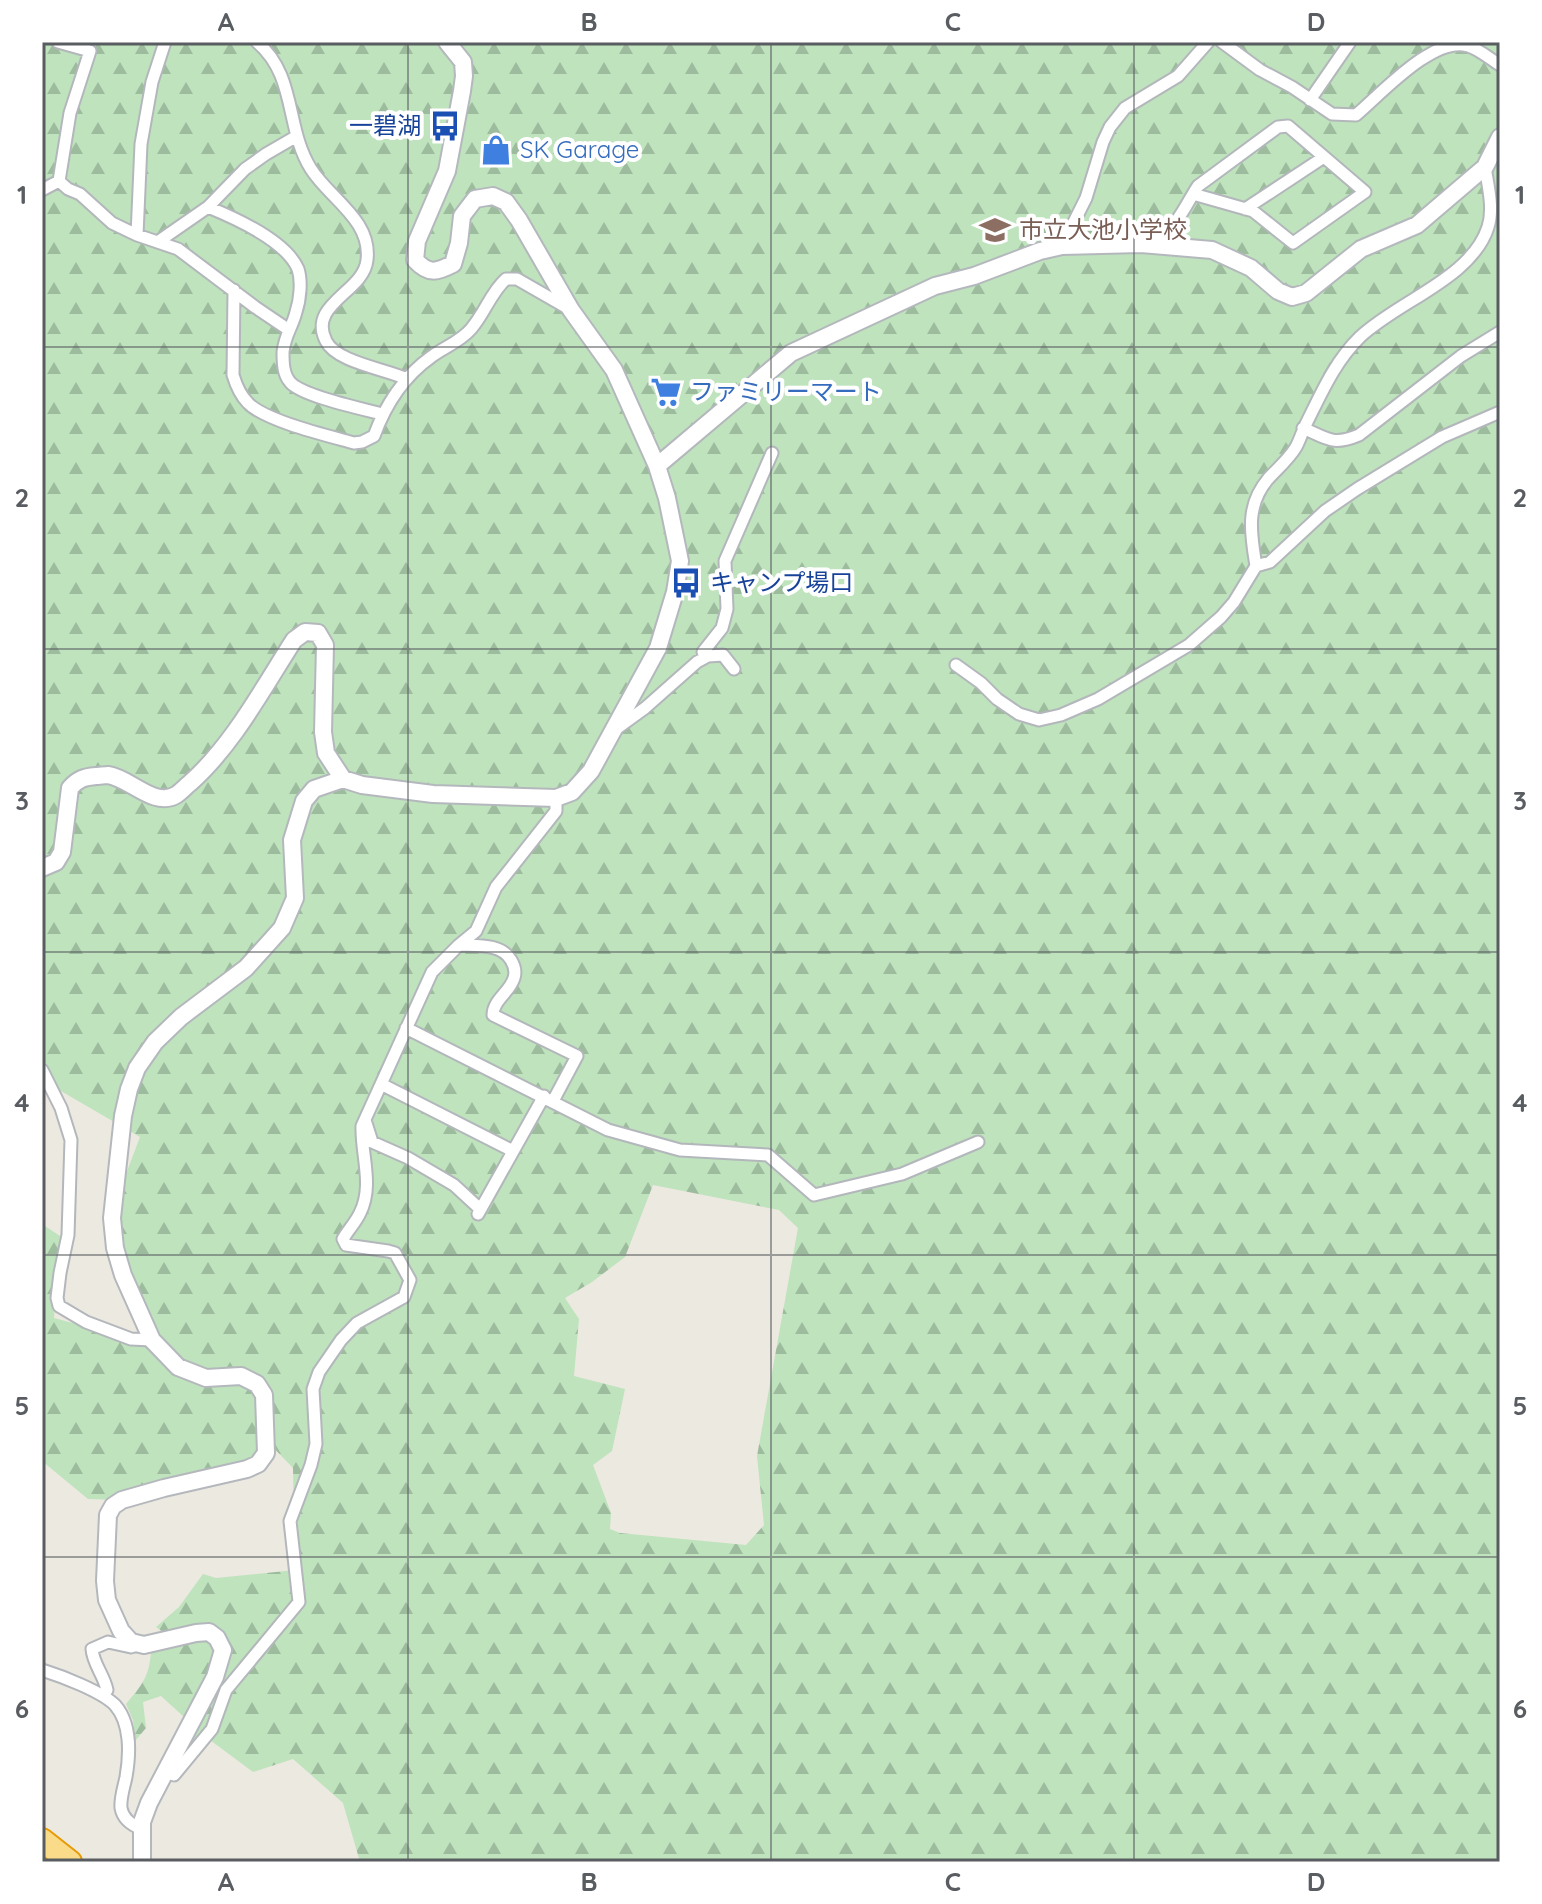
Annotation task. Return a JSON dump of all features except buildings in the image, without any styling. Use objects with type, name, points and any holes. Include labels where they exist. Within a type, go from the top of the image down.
[{"type":"highway","points":[[42,1840],[70,1862]]},
{"type":"street","points":[[58,42],[90,51],[70,113],[59,181]]},
{"type":"street","points":[[137,235],[141,144],[152,82],[165,42]]},
{"type":"street","points":[[257,42],[272,56],[284,83],[298,143],[311,170],[358,224],[366,241],[368,259],[364,273],[325,312],[322,326],[325,340],[342,357],[391,371],[407,379]]},
{"type":"street","points":[[142,1862],[142,1822],[149,1803],[215,1677],[223,1650],[217,1638],[209,1632],[144,1645],[131,1642],[121,1631],[107,1600],[108,1515],[113,1506],[122,1500],[247,1469],[258,1464],[266,1453],[264,1395],[257,1384],[241,1376],[206,1378],[178,1367],[152,1340],[123,1275],[115,1248],[113,1208],[123,1116],[137,1068],[155,1042],[181,1017],[246,968],[282,928],[295,898],[292,840],[304,801],[314,789],[343,779],[362,785],[433,794],[556,798],[572,792],[591,771],[658,648],[675,592],[680,561],[657,466],[614,370],[571,310],[506,202],[493,196],[475,199],[462,216],[453,264],[437,272],[423,269],[415,260],[417,241],[447,171],[462,91],[463,62],[447,42]]},
{"type":"street","points":[[1062,246],[1086,198],[1110,127],[1125,108],[1178,76],[1208,42]]},
{"type":"street","points":[[1222,42],[1260,70],[1332,114],[1356,115],[1424,56],[1443,47],[1457,44],[1470,46],[1500,65]]},
{"type":"street","points":[[1310,100],[1350,42]]},
{"type":"street","points":[[1100,245],[1105,236],[1164,233],[1170,229],[1198,186],[1278,127],[1288,126],[1365,192],[1293,243],[1253,211],[1193,194]]},
{"type":"street","points":[[159,241],[208,207],[245,169],[297,136]]},
{"type":"street","points":[[657,466],[791,353],[935,286],[974,276],[1040,251],[1062,246],[1141,244],[1212,250],[1251,268],[1278,291],[1292,297],[1306,293],[1361,249],[1417,225],[1485,167],[1500,137]]},
{"type":"street","points":[[1245,209],[1324,157]]},
{"type":"street","points":[[1256,566],[1250,519],[1252,510],[1264,483],[1296,447],[1338,362],[1360,337],[1389,314],[1448,277],[1479,247],[1489,225],[1490,197],[1485,167]]},
{"type":"street","points":[[42,190],[59,181]]},
{"type":"street","points":[[59,181],[80,194],[112,223],[178,249],[289,330]]},
{"type":"street","points":[[208,207],[241,221],[273,242],[293,260],[299,272],[296,313],[285,337],[282,363],[290,382],[305,392],[382,414]]},
{"type":"street","points":[[234,290],[233,375],[248,404],[295,426],[354,443],[374,436],[382,414],[407,379],[431,356],[471,330],[506,279],[517,279],[571,310]]},
{"type":"street","points":[[1303,428],[1327,439],[1343,442],[1359,435],[1461,356],[1500,332]]},
{"type":"street","points":[[956,665],[1019,714],[1039,720],[1061,715],[1098,699],[1189,645],[1227,609],[1256,566],[1270,562],[1325,511],[1442,437],[1500,412]]},
{"type":"street","points":[[708,656],[703,652],[722,628],[727,609],[725,561],[772,453]]},
{"type":"street","points":[[42,868],[56,862],[62,852],[70,788],[76,781],[107,775],[154,797],[165,799],[175,795],[221,752],[294,640],[305,632],[318,633],[325,645],[323,732],[326,753],[343,779]]},
{"type":"street","points":[[615,730],[708,656],[723,655],[734,669]]},
{"type":"street","points":[[165,1772],[174,1775],[212,1729],[226,1690],[299,1602],[290,1521],[316,1444],[313,1389],[319,1372],[341,1340],[357,1323],[404,1297],[410,1280],[395,1253],[346,1245],[343,1239],[364,1202],[368,1176],[361,1141],[362,1126],[432,972],[476,931],[496,887],[556,811],[556,798]]},
{"type":"street","points":[[365,1119],[372,1142],[408,1158],[454,1185],[479,1212],[513,1151],[577,1056],[493,1015],[493,1009],[515,977],[514,966],[507,954],[493,947],[459,945]]},
{"type":"street","points":[[406,1028],[608,1130],[680,1150],[768,1155],[814,1195],[902,1174],[978,1142]]},
{"type":"street","points":[[42,1070],[61,1108],[71,1140],[68,1235],[60,1273],[59,1306],[86,1322],[131,1339],[152,1340]]},
{"type":"street","points":[[381,1084],[513,1151]]},
{"type":"street","points":[[103,1696],[107,1690],[105,1681],[92,1649],[108,1642],[131,1647],[138,1644]]},
{"type":"street","points":[[42,1670],[103,1696],[117,1707],[127,1729],[128,1749],[121,1806],[132,1826],[142,1829]]},
{"type":"green space","points":[[42,42],[1500,42],[1500,1862],[360,1862],[343,1803],[293,1759],[253,1772],[206,1737],[178,1761],[195,1727],[161,1696],[143,1702],[146,1728],[135,1741],[133,1720],[126,1704],[144,1680],[151,1650],[167,1635],[156,1627],[179,1607],[203,1574],[216,1578],[295,1570],[293,1468],[266,1440],[266,1427],[257,1438],[258,1464],[122,1500],[88,1499],[42,1461],[42,1224],[60,1236],[54,1318],[118,1335],[152,1340],[186,1377],[262,1385],[236,1367],[187,1371],[139,1310],[113,1208],[140,1137],[42,1080]],"holes":[[[653,1185],[779,1210],[798,1228],[757,1456],[764,1525],[746,1545],[620,1533],[610,1529],[611,1513],[593,1465],[612,1451],[625,1389],[574,1376],[579,1319],[565,1298],[625,1257]]]},
{"type":"place","name":"一碧湖","points":[[445,126]]},
{"type":"place","name":"SK Garage","points":[[496,150]]},
{"type":"place","name":"市立大池小学校","points":[[995,230]]},
{"type":"place","name":"ファミリーマート","points":[[666,392]]},
{"type":"place","name":"キャンプ場口","points":[[686,583]]}]
